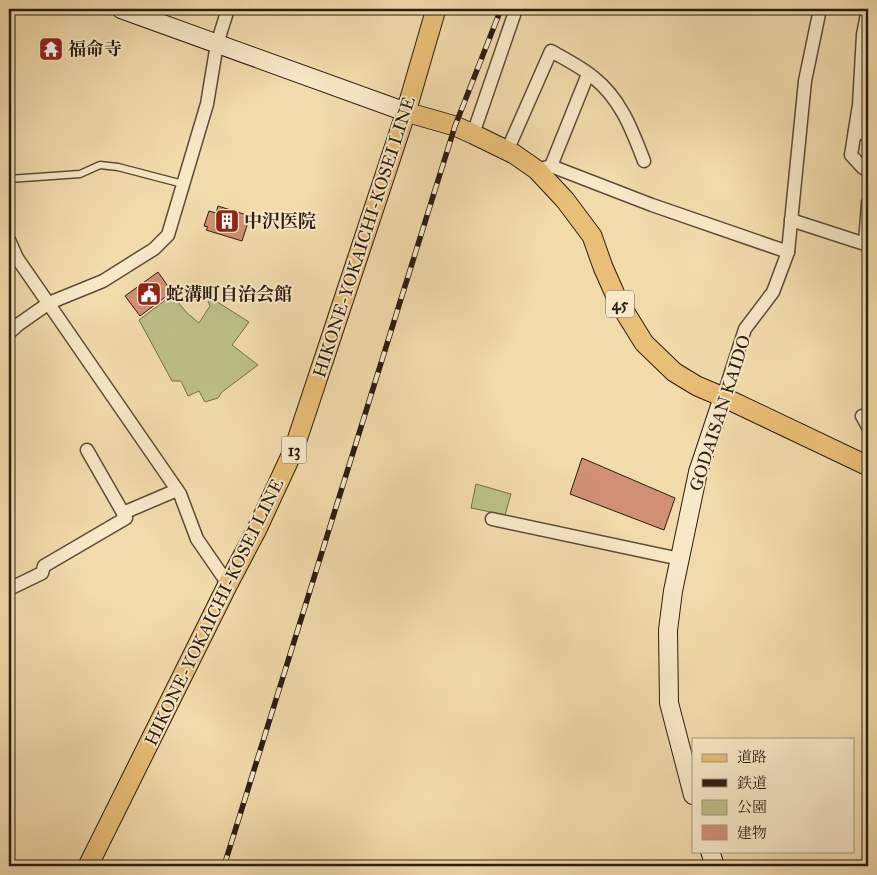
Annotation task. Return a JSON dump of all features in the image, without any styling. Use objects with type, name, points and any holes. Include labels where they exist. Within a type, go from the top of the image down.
[{"type":"main road","name":"HIKONE-YOKAICHI-KOSEI LINE","points":[[88,866],[257,529],[294,450],[406,112],[436,9]]},
{"type":"main road","name":"45","points":[[406,112],[455,126],[544,168],[592,236],[602,267],[618,301],[644,344],[674,372],[697,386],[868,466]]},
{"type":"street","points":[[121,9],[406,112]]},
{"type":"street","points":[[9,333],[49,303],[103,281],[154,249],[168,235],[207,104],[217,44],[228,9]]},
{"type":"street","points":[[473,134],[516,9]]},
{"type":"street","name":"GODAISAN KAIDO","points":[[692,791],[670,703],[668,630],[673,591],[698,472],[745,330],[773,292],[788,252],[805,80],[820,9]]},
{"type":"street","points":[[868,12],[865,44],[864,106],[855,130],[851,155],[868,171]]},
{"type":"street","points":[[507,150],[551,51],[588,74],[610,92],[627,118],[644,161]]},
{"type":"street","points":[[588,74],[544,168],[788,252]]},
{"type":"street","points":[[855,130],[868,135]]},
{"type":"street","points":[[791,220],[866,244],[868,203]]},
{"type":"street","points":[[9,240],[17,258],[177,490],[197,538],[228,584]]},
{"type":"street","points":[[9,589],[42,573],[44,566],[126,518],[87,450]]},
{"type":"street","points":[[123,512],[177,490]]},
{"type":"street","points":[[492,518],[680,559]]},
{"type":"street","points":[[710,852],[714,866]]},
{"type":"lane","points":[[9,179],[80,174],[100,165],[118,167],[183,184]]},
{"type":"green space","points":[[172,295],[187,313],[199,323],[210,306],[208,301],[211,298],[249,322],[232,345],[258,365],[222,392],[218,398],[205,402],[199,391],[188,396],[181,381],[172,381],[139,320]]},
{"type":"green space","points":[[476,484],[511,494],[505,515],[471,508]]},
{"type":"building","name":"中沢医院","points":[[218,206],[250,216],[242,241],[206,230],[208,227],[204,226],[209,211],[216,213]]},
{"type":"building","name":"蛇溝町自治会館","points":[[158,272],[172,292],[140,316],[125,296]]},
{"type":"building","points":[[582,458],[675,498],[664,530],[570,494]]},
{"type":"railway","points":[[224,866],[455,126],[501,9]]},
{"type":"place","name":"福命寺","points":[[51,49]]},
{"type":"place","name":"中沢医院","points":[[227,221]]},
{"type":"place","name":"蛇溝町自治会館","points":[[149,294]]}]
